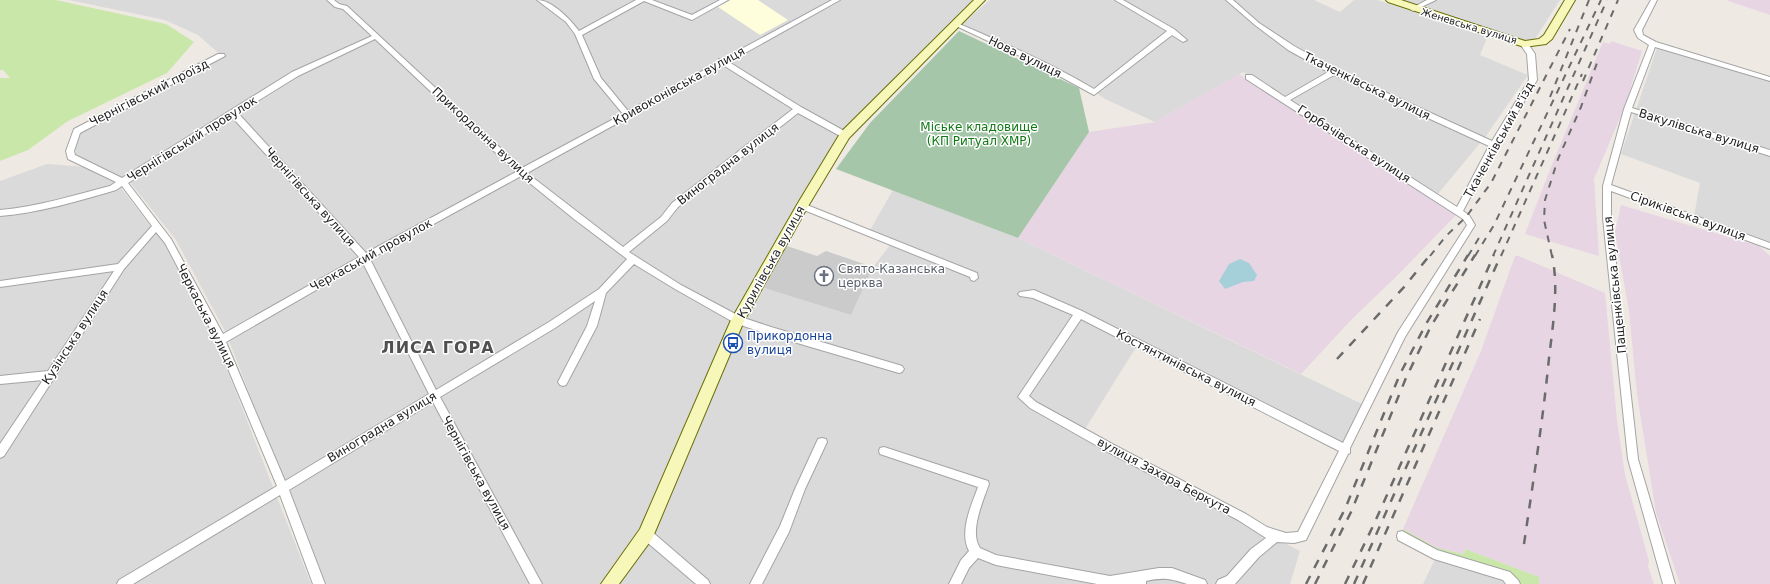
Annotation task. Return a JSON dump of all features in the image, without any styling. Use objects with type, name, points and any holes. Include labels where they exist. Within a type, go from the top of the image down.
[{"type":"main road","name":"Курилівська вулиця","points":[[609,584],[646,534],[738,320],[802,206],[846,135],[980,0]]},
{"type":"main road","name":"Женевська вулиця","points":[[1391,0],[1413,9],[1524,44]]},
{"type":"main road","points":[[1524,44],[1542,42],[1548,37],[1570,0]]},
{"type":"street","name":"Прикордонна вулиця","points":[[330,0],[337,6],[345,7],[375,37],[440,95],[522,172],[623,252],[678,287],[738,320]]},
{"type":"street","points":[[540,0],[568,21],[578,34],[598,79],[627,114]]},
{"type":"street","points":[[578,34],[641,0]]},
{"type":"street","points":[[646,0],[692,18],[725,0]]},
{"type":"street","name":"Кривоконівська вулиця","points":[[522,172],[722,61],[837,0]]},
{"type":"street","points":[[1118,0],[1172,31],[1183,40]]},
{"type":"street","name":"Ткаченківська вулиця","points":[[1229,0],[1256,24],[1291,48],[1334,72],[1494,145]]},
{"type":"street","points":[[1413,9],[1434,0]]},
{"type":"street","points":[[1654,0],[1638,30],[1640,36],[1653,44],[1770,79]]},
{"type":"street","name":"Нова вулиця","points":[[955,24],[1024,55],[1075,81],[1094,93],[1172,31]]},
{"type":"street","name":"Чернігівський провулок","points":[[0,213],[14,212],[53,204],[113,188],[295,74],[375,37]]},
{"type":"street","name":"Ткаченківський в'їзд","points":[[1458,212],[1462,208],[1494,145],[1533,80],[1531,54],[1524,44]]},
{"type":"street","name":"Пащенківська вулиця","points":[[1653,44],[1628,109],[1606,186],[1607,218],[1633,459],[1669,584]]},
{"type":"street","name":"Чернігівський проїзд","points":[[77,131],[222,56]]},
{"type":"street","points":[[722,61],[798,109],[846,135]]},
{"type":"street","points":[[1286,99],[1334,72]]},
{"type":"street","name":"Горбачівська вулиця","points":[[1249,77],[1286,99],[1466,217],[1471,225],[1468,232],[1401,335],[1346,450]]},
{"type":"street","name":"Виноградна вулиця","points":[[623,252],[664,219],[674,205],[798,109]]},
{"type":"street","name":"Вакулівська вулиця","points":[[1628,109],[1770,153]]},
{"type":"street","name":"Чернігівська вулиця","points":[[233,113],[365,258],[434,396],[536,584]]},
{"type":"street","name":"Черкаська вулиця","points":[[77,131],[71,146],[71,157],[123,182],[168,241],[221,340],[282,486],[319,584]]},
{"type":"street","name":"Черкаський провулок","points":[[221,340],[365,258],[522,172]]},
{"type":"street","name":"Сіриківська вулиця","points":[[1606,186],[1770,246]]},
{"type":"street","points":[[802,206],[974,275],[974,278]]},
{"type":"street","name":"Кузінська вулиця","points":[[0,453],[121,267],[156,226]]},
{"type":"street","name":"Виноградна вулиця","points":[[123,584],[282,486],[552,325],[602,291],[633,259]]},
{"type":"street","points":[[0,284],[121,267]]},
{"type":"street","points":[[563,382],[592,326],[602,291]]},
{"type":"street","name":"Костянтинівська вулиця","points":[[1023,294],[1034,294],[1079,314],[1346,450]]},
{"type":"street","name":"вулиця Захара Беркута","points":[[1079,314],[1023,397],[1033,405],[1112,449],[1242,517],[1256,527],[1275,536],[1294,540],[1302,536],[1306,531],[1346,450]]},
{"type":"street","points":[[738,320],[770,331],[899,369]]},
{"type":"street","points":[[0,380],[50,375]]},
{"type":"street","points":[[756,584],[785,528],[800,489],[822,442]]},
{"type":"street","points":[[884,451],[984,484],[974,514],[970,540],[976,552],[996,560],[1110,581],[1141,580],[1159,572],[1176,573],[1201,584]]},
{"type":"street","points":[[646,534],[704,584]]},
{"type":"street","points":[[1222,584],[1231,580],[1255,553],[1275,536]]},
{"type":"street","points":[[1402,536],[1434,554],[1506,576],[1514,584]]},
{"type":"street","points":[[955,584],[965,564],[976,552]]},
{"type":"shaded area","points":[[69,0],[976,0],[846,130],[729,326],[640,527],[600,584],[323,584],[226,333],[176,240],[129,181],[76,155],[75,144],[80,133],[223,57],[198,35],[165,20]]},
{"type":"shaded area","points":[[731,0],[758,0],[788,20],[760,35],[718,7]]},
{"type":"shaded area","points":[[990,0],[1314,0],[1340,12],[1354,0],[1377,0],[1488,36],[1480,55],[1528,75],[1486,136],[1437,195],[1243,72],[1155,122],[1105,99],[1073,77],[1029,54],[962,24]]},
{"type":"shaded area","points":[[1397,0],[1560,0],[1535,39],[1522,42]]},
{"type":"shaded area","points":[[1727,0],[1770,0],[1770,15],[1728,1]]},
{"type":"shaded area","points":[[1611,41],[1642,51],[1625,106],[1594,179],[1599,256],[1525,234],[1603,42],[1610,44]]},
{"type":"shaded area","points":[[1657,48],[1770,80],[1770,244],[1694,216],[1700,183],[1621,154]]},
{"type":"shaded area","points":[[1239,74],[1456,215],[1398,275],[1353,318],[1301,374],[1018,238],[1089,132],[1155,122]]},
{"type":"shaded area","points":[[47,164],[86,167],[118,184],[165,245],[217,344],[311,584],[0,584],[0,181]]},
{"type":"shaded area","points":[[893,190],[1018,238],[1362,404],[1343,443],[1140,341],[1080,437],[1300,551],[1290,584],[616,584],[739,329],[764,288],[851,315],[873,267],[894,240],[870,230]]},
{"type":"shaded area","points":[[1621,205],[1759,246],[1770,256],[1770,584],[1680,584],[1656,513],[1637,394],[1629,311],[1615,232]]},
{"type":"shaded area","points":[[787,246],[817,256],[826,251],[873,267],[851,315],[764,288]]},
{"type":"shaded area","points":[[1515,256],[1519,256],[1605,293],[1617,420],[1625,475],[1649,561],[1648,567],[1654,584],[1539,584],[1539,577],[1465,549],[1464,554],[1437,548],[1403,529],[1481,351]]},
{"type":"shaded area","points":[[1435,559],[1504,577],[1510,584],[1423,584]]},
{"type":"green space","points":[[0,0],[56,0],[166,24],[194,42],[167,73],[68,121],[28,150],[0,161],[0,78],[10,78],[3,70],[0,70]]},
{"type":"green space","name":"Міське кладовище (КП Ритуал ХМР)","points":[[959,31],[1079,88],[1089,132],[1018,238],[836,169],[870,123]]},
{"type":"green space","points":[[1403,529],[1437,548],[1464,554],[1465,549],[1539,577],[1539,584],[1517,584],[1433,552],[1402,534]]},
{"type":"water","points":[[1240,259],[1249,263],[1257,275],[1254,281],[1243,282],[1225,289],[1219,281],[1229,264]]},
{"type":"railway","points":[[1550,97],[1589,0]]},
{"type":"railway","points":[[1475,256],[1494,225],[1601,0]]},
{"type":"railway","points":[[1493,256],[1607,0]]},
{"type":"railway","points":[[1583,81],[1618,0]]},
{"type":"railway","points":[[1430,256],[1446,236],[1466,217],[1491,183],[1570,29]]},
{"type":"railway","points":[[1552,256],[1544,220],[1545,200],[1558,159],[1581,107],[1597,63]]},
{"type":"railway","points":[[1501,256],[1582,74]]},
{"type":"railway","points":[[1468,256],[1482,233]]},
{"type":"railway","points":[[1337,359],[1405,286],[1430,255]]},
{"type":"railway","points":[[1306,584],[1345,509],[1400,374],[1426,324],[1468,255]]},
{"type":"railway","points":[[1315,584],[1351,512],[1406,378],[1431,326],[1475,255]]},
{"type":"railway","points":[[1345,584],[1374,524],[1494,255]]},
{"type":"railway","points":[[1354,584],[1501,255]]},
{"type":"railway","points":[[1524,544],[1541,428],[1554,319],[1555,280],[1552,255]]},
{"type":"railway","points":[[1363,584],[1480,319]]},
{"type":"place","name":"Свято-Казанська церква","points":[[824,276]]},
{"type":"place","name":"Прикордонна вулиця","points":[[733,343]]},
{"type":"district","name":"ЛИСА ГОРА","points":[[438,347]]}]
